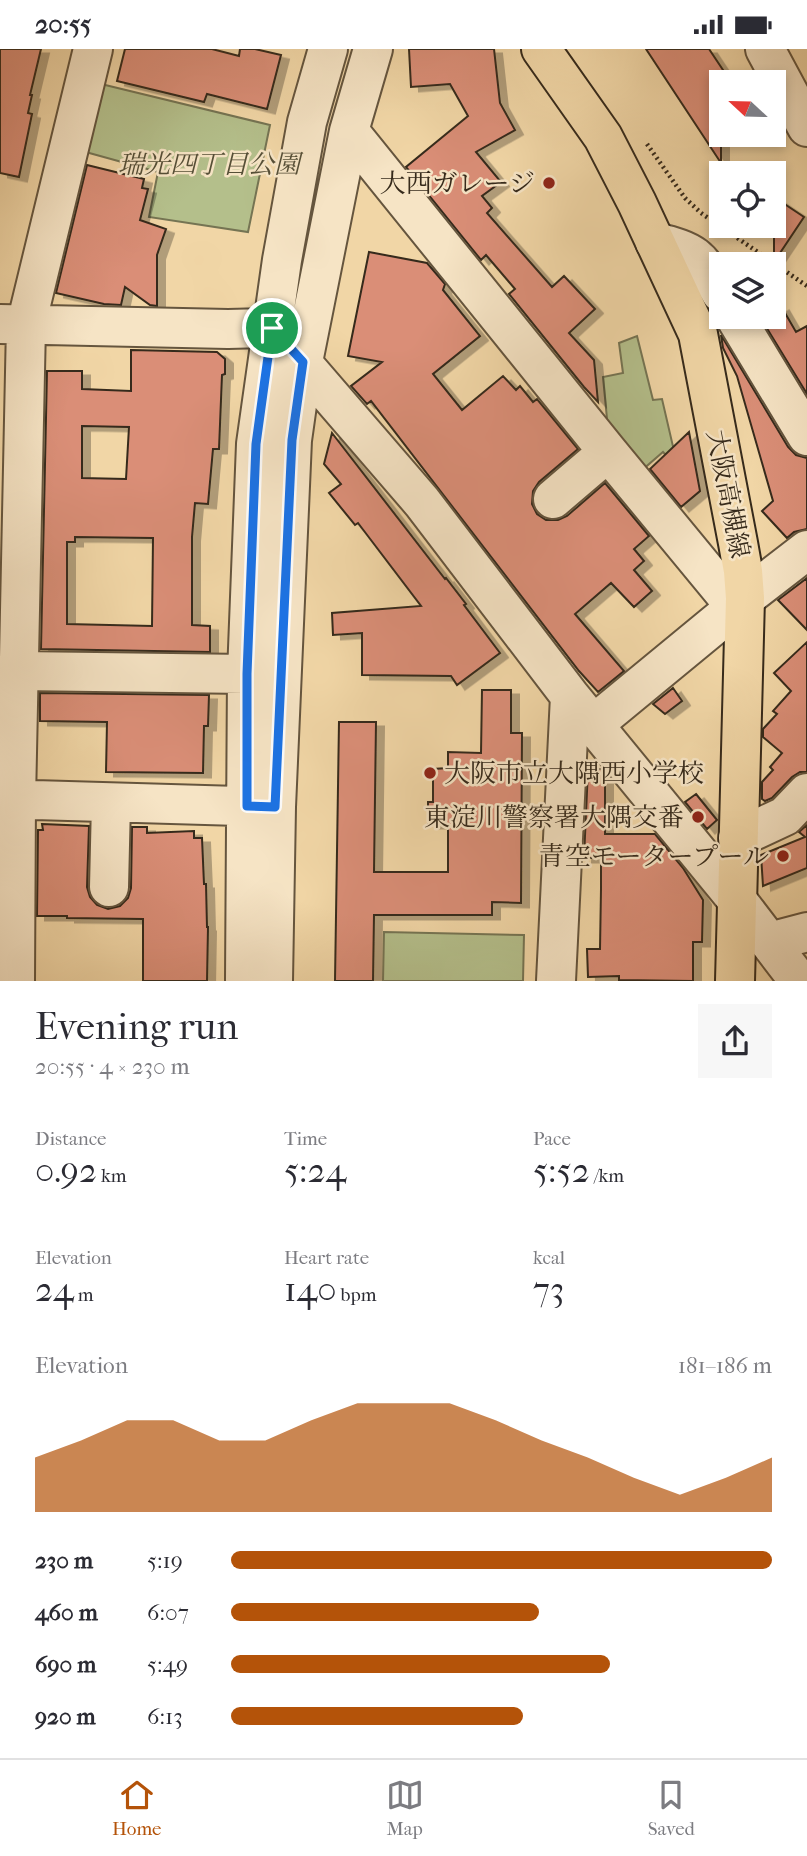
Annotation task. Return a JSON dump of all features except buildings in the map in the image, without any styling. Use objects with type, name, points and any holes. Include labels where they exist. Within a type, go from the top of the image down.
[{"type":"main road","name":"大阪高槻線","points":[[541,49],[603,137],[698,334],[738,543],[742,607],[736,981]]},
{"type":"street","points":[[15,981],[8,800],[19,671],[13,324],[93,49]]},
{"type":"street","points":[[273,981],[261,806],[247,674],[256,444],[284,248],[307,122],[328,49]]},
{"type":"street","points":[[245,981],[292,440],[303,362],[349,131],[373,49]]},
{"type":"street","points":[[765,49],[807,127]]},
{"type":"street","points":[[349,131],[608,453],[742,607]]},
{"type":"street","points":[[655,241],[687,250],[701,262],[709,274]]},
{"type":"street","points":[[13,324],[272,328],[422,502],[582,710],[737,900],[799,981]]},
{"type":"street","points":[[742,329],[807,436]]},
{"type":"street","points":[[552,499],[608,453]]},
{"type":"street","points":[[582,710],[742,607],[807,550]]},
{"type":"street","points":[[19,671],[247,674]]},
{"type":"street","points":[[556,981],[582,710]]},
{"type":"street","points":[[738,838],[785,816],[807,793]]},
{"type":"street","points":[[8,800],[261,806]]},
{"type":"street","points":[[108,887],[111,803]]},
{"type":"street","points":[[769,942],[807,932]]},
{"type":"path","points":[[640,135],[677,188],[701,213],[807,286]]},
{"type":"green space","name":"瑞光四丁目公園","points":[[97,83],[270,125],[248,232],[149,217],[158,172],[82,151]]},
{"type":"green space","points":[[637,336],[653,400],[662,399],[678,468],[663,452],[641,471],[608,429],[603,377],[623,373],[619,343]]},
{"type":"green space","points":[[384,932],[524,935],[523,981],[383,981]]},
{"type":"place","name":"大西ガレージ","points":[[549,183]]},
{"type":"place","name":"大阪市立大隅西小学校","points":[[430,773]]},
{"type":"place","name":"東淀川警察署大隅交番","points":[[698,817]]},
{"type":"place","name":"青空モータープール","points":[[783,856]]},
{"type":"route","points":[[272,328],[303,362],[292,440],[275,807],[247,806],[247,674],[256,444],[272,328]]}]
